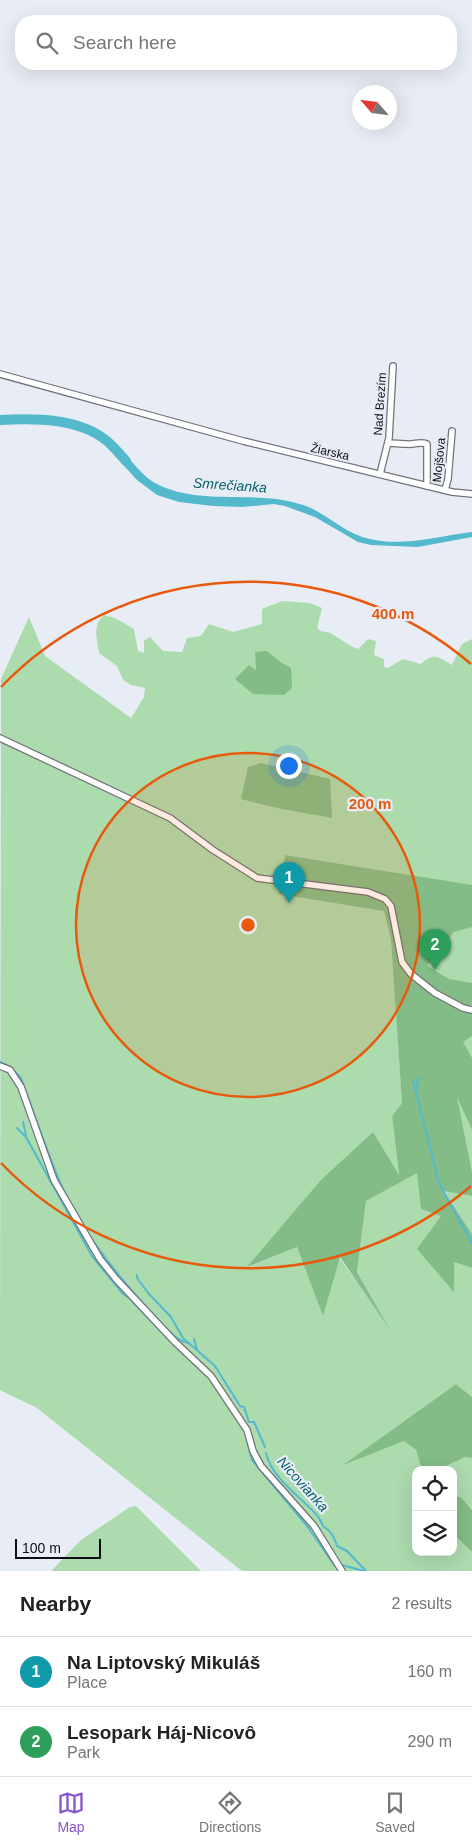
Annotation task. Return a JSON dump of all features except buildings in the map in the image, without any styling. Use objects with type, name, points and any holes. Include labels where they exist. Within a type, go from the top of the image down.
[{"type":"street","name":"Nad Brezím","points":[[380,474],[388,443],[393,366]]},
{"type":"street","name":"Žiarska","points":[[0,374],[276,450],[427,486],[472,494]]},
{"type":"street","name":"Mojšova","points":[[446,490],[452,431]]},
{"type":"street","name":"Nad Brezím","points":[[388,443],[408,445],[415,442],[424,442],[428,444],[427,486]]},
{"type":"street","points":[[0,738],[170,818],[213,850],[257,878],[368,892],[377,895],[391,906],[402,962],[411,974],[435,994],[463,1008],[472,1010]]},
{"type":"street","points":[[0,1066],[10,1070],[21,1087],[54,1180],[100,1259],[116,1280],[175,1342],[211,1376],[247,1430],[253,1451],[261,1466],[314,1526],[342,1571]]},
{"type":"green space","points":[[282,601],[310,603],[322,608],[317,628],[358,649],[368,639],[376,641],[374,655],[384,659],[384,667],[388,668],[403,659],[421,664],[433,657],[452,665],[462,644],[472,639],[472,1072],[393,961],[402,1103],[392,1116],[399,1177],[373,1132],[248,1267],[297,1247],[323,1315],[339,1257],[386,1323],[357,1272],[366,1201],[417,1172],[442,1216],[453,1291],[454,1262],[472,1268],[472,1397],[456,1384],[346,1463],[404,1441],[416,1450],[421,1466],[412,1466],[412,1556],[457,1556],[457,1538],[472,1552],[472,1571],[242,1571],[37,1408],[0,1390],[1,679],[29,617],[45,656],[131,718],[144,697],[145,688],[131,685],[123,680],[117,666],[99,653],[97,628],[100,619],[104,615],[115,618],[134,629],[138,651],[144,653],[144,641],[150,637],[163,651],[182,652],[187,638],[201,636],[209,624],[233,632],[262,624],[262,609]],"holes":[[[285,855],[390,872],[280,894]]]},
{"type":"green space","points":[[267,651],[291,668],[292,688],[284,695],[253,694],[235,679],[249,665],[256,670],[255,652]]},
{"type":"green space","points":[[261,763],[330,779],[332,818],[241,799],[248,767]]},
{"type":"green space","points":[[285,855],[472,885],[472,927],[454,932],[427,966],[449,979],[472,983],[472,1004],[468,1008],[472,1014],[472,1036],[463,1042],[472,1058],[472,1130],[457,1097],[472,1172],[472,1196],[444,1191],[472,1234],[472,1268],[454,1262],[454,1292],[417,1249],[441,1216],[421,1209],[417,1173],[366,1201],[357,1272],[390,1330],[340,1257],[323,1316],[297,1247],[247,1267],[321,1180],[373,1132],[399,1175],[392,1116],[402,1103],[391,939],[384,911],[279,894]]},
{"type":"green space","points":[[456,1094],[472,1130],[472,1172]]},
{"type":"green space","points":[[444,1190],[472,1196],[472,1234]]},
{"type":"green space","points":[[456,1384],[472,1397],[472,1458],[465,1457],[446,1466],[421,1466],[416,1450],[404,1441],[343,1465]]},
{"type":"green space","points":[[465,1457],[472,1458],[472,1510],[461,1497],[457,1497],[457,1466],[446,1466]]},
{"type":"green space","points":[[457,1497],[461,1497],[472,1510],[472,1552],[457,1538]]},
{"type":"green space","points":[[136,1506],[201,1571],[51,1571],[81,1540],[130,1507]]},
{"type":"water","points":[[121,449],[149,479],[169,489],[202,496],[254,497],[288,501],[313,509],[355,534],[370,539],[396,542],[472,532],[472,537],[418,547],[371,545],[358,542],[315,517],[285,506],[274,504],[242,507],[213,506],[179,502],[157,495],[137,480],[114,455]]},
{"type":"waterway","name":"Smrečianka","points":[[0,420],[56,421],[83,428],[96,433],[107,441],[126,461]]},
{"type":"waterway","points":[[0,1062],[10,1067],[21,1078],[63,1189],[92,1240],[128,1287],[166,1328],[179,1339],[189,1343]]},
{"type":"waterway","points":[[416,1090],[419,1078]]},
{"type":"waterway","points":[[413,1080],[439,1183],[472,1243]]},
{"type":"waterway","points":[[23,1122],[26,1135]]},
{"type":"waterway","points":[[17,1128],[26,1137],[92,1256],[123,1294],[131,1299]]},
{"type":"waterway","points":[[137,1275],[137,1278],[149,1294],[171,1317],[183,1338],[215,1366],[240,1406],[244,1407],[249,1422],[254,1422],[265,1447]]},
{"type":"waterway","points":[[130,1299],[170,1341]]},
{"type":"waterway","points":[[194,1339],[197,1349]]},
{"type":"waterway","points":[[247,1441],[252,1460],[307,1526],[335,1566]]},
{"type":"waterway","name":"Nicovianka","points":[[266,1453],[277,1475],[307,1505],[323,1526],[329,1530],[337,1546],[347,1551],[366,1571]]},
{"type":"waterway","points":[[342,1565],[364,1571]]},
{"type":"place","name":"Na Liptovský Mikuláš","points":[[289,903]]},
{"type":"place","name":"Lesopark Háj-Nicovô","points":[[435,970]]}]
